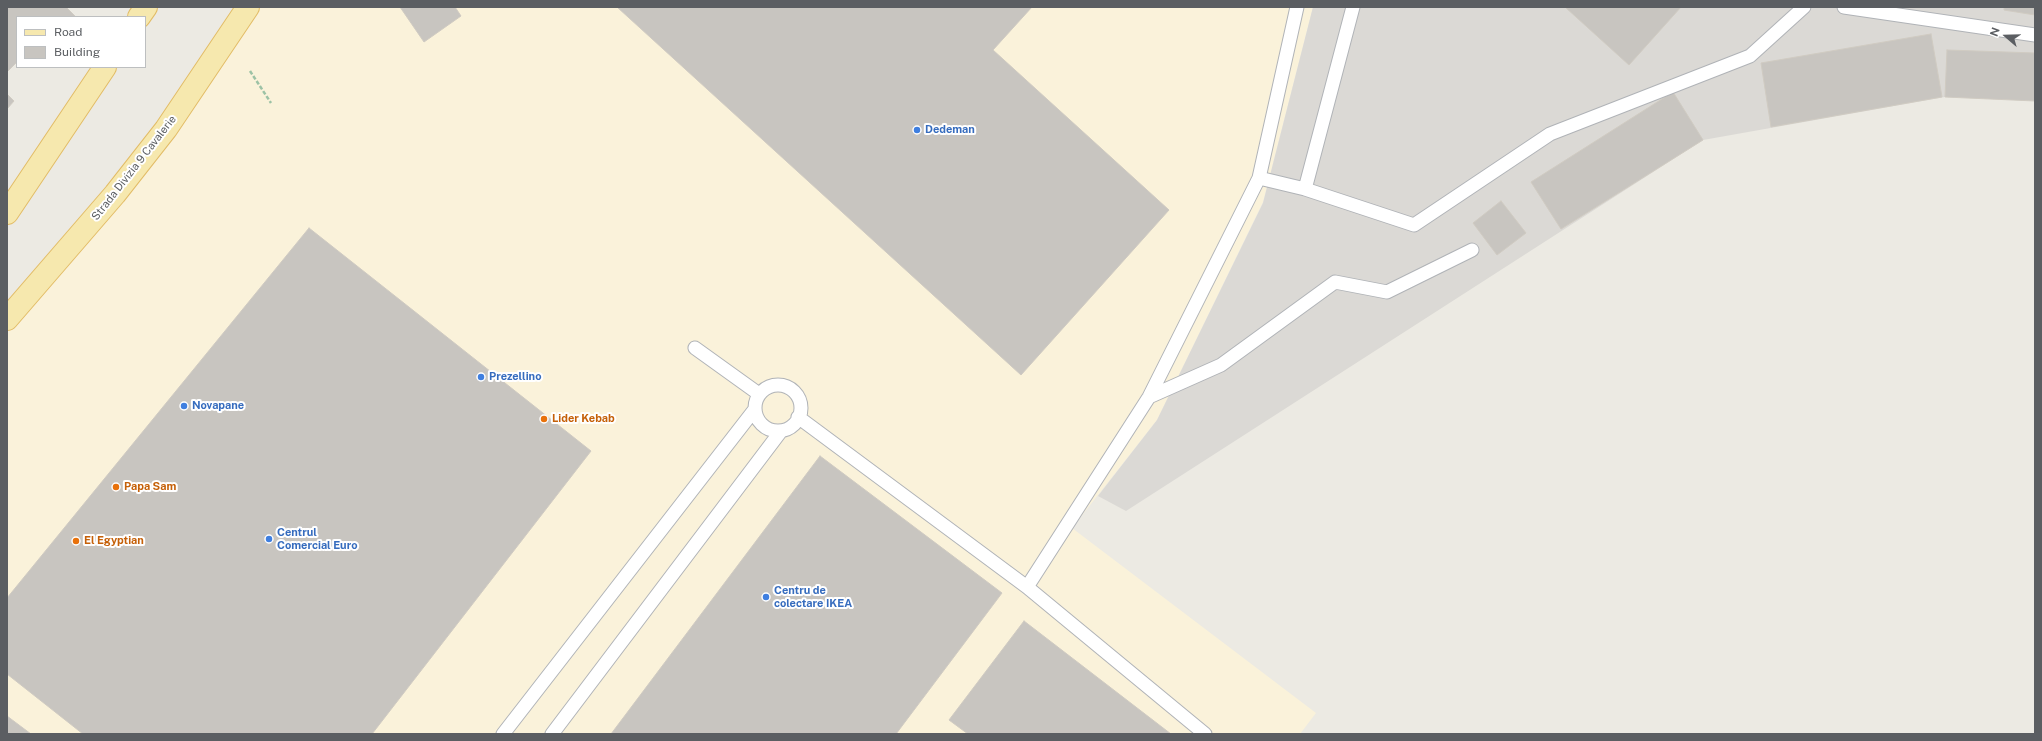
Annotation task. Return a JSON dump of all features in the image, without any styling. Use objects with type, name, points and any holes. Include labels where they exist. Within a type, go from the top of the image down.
[{"type":"main road","points":[[140,16],[146,7]]},
{"type":"main road","name":"Strada Divizia 9 Cavalerie","points":[[7,319],[115,194],[166,129],[248,7]]},
{"type":"main road","points":[[7,214],[104,68]]},
{"type":"lane","points":[[1027,587],[1149,397],[1259,178],[1297,7]]},
{"type":"lane","points":[[1305,188],[1353,7]]},
{"type":"lane","points":[[1259,178],[1305,188],[1414,225],[1550,134],[1750,56],[1804,7]]},
{"type":"lane","points":[[1844,7],[2035,35]]},
{"type":"lane","points":[[1149,397],[1221,365],[1335,282],[1387,292],[1472,250]]},
{"type":"lane","points":[[695,348],[759,394]]},
{"type":"lane","points":[[503,734],[754,409],[759,394],[771,385],[778,384],[792,390],[800,402],[798,418],[788,428],[781,431],[552,734]]},
{"type":"lane","points":[[754,409],[760,422],[766,428],[781,431]]},
{"type":"lane","points":[[798,418],[1027,587],[1205,734]]},
{"type":"path","points":[[250,71],[270,103]]},
{"type":"shaded area","points":[[249,7],[1313,7],[1263,202],[1157,420],[1072,528],[1316,713],[1300,734],[7,734],[7,316]]},
{"type":"shaded area","points":[[1313,7],[2035,7],[2035,101],[1945,97],[1703,140],[1126,511],[1098,496],[1157,420],[1263,203]]},
{"type":"building","points":[[7,7],[66,7],[75,16],[16,16],[16,63],[7,72]]},
{"type":"building","points":[[400,7],[455,7],[461,16],[424,42]]},
{"type":"building","name":"Dedeman","points":[[617,7],[1032,7],[993,50],[1169,210],[1021,375]]},
{"type":"building","points":[[1565,7],[1681,7],[1629,65]]},
{"type":"building","points":[[2004,7],[2035,7],[2035,15],[2004,10]]},
{"type":"building","points":[[1931,34],[1942,97],[1771,127],[1761,63]]},
{"type":"building","points":[[1947,50],[2035,53],[2035,101],[1945,97]]},
{"type":"building","points":[[1673,92],[1703,140],[1561,229],[1531,182]]},
{"type":"building","points":[[7,94],[14,101],[7,109]]},
{"type":"building","points":[[1501,201],[1526,233],[1497,255],[1473,223]]},
{"type":"building","points":[[309,228],[591,451],[372,734],[83,734],[7,674],[7,598]]},
{"type":"building","points":[[820,456],[1002,593],[896,734],[611,734]]},
{"type":"building","points":[[1024,621],[1171,734],[968,734],[949,720]]},
{"type":"building","points":[[7,716],[31,734],[7,734]]},
{"type":"place","name":"Dedeman","points":[[917,130]]},
{"type":"place","name":"Prezellino","points":[[481,377]]},
{"type":"place","name":"Novapane","points":[[184,406]]},
{"type":"place","name":"Lider Kebab","points":[[544,419]]},
{"type":"place","name":"Papa Sam","points":[[116,487]]},
{"type":"place","name":"Centrul Comercial Euro","points":[[269,539]]},
{"type":"place","name":"El Egyptian","points":[[76,541]]},
{"type":"place","name":"Centru de colectare IKEA","points":[[766,597]]}]
